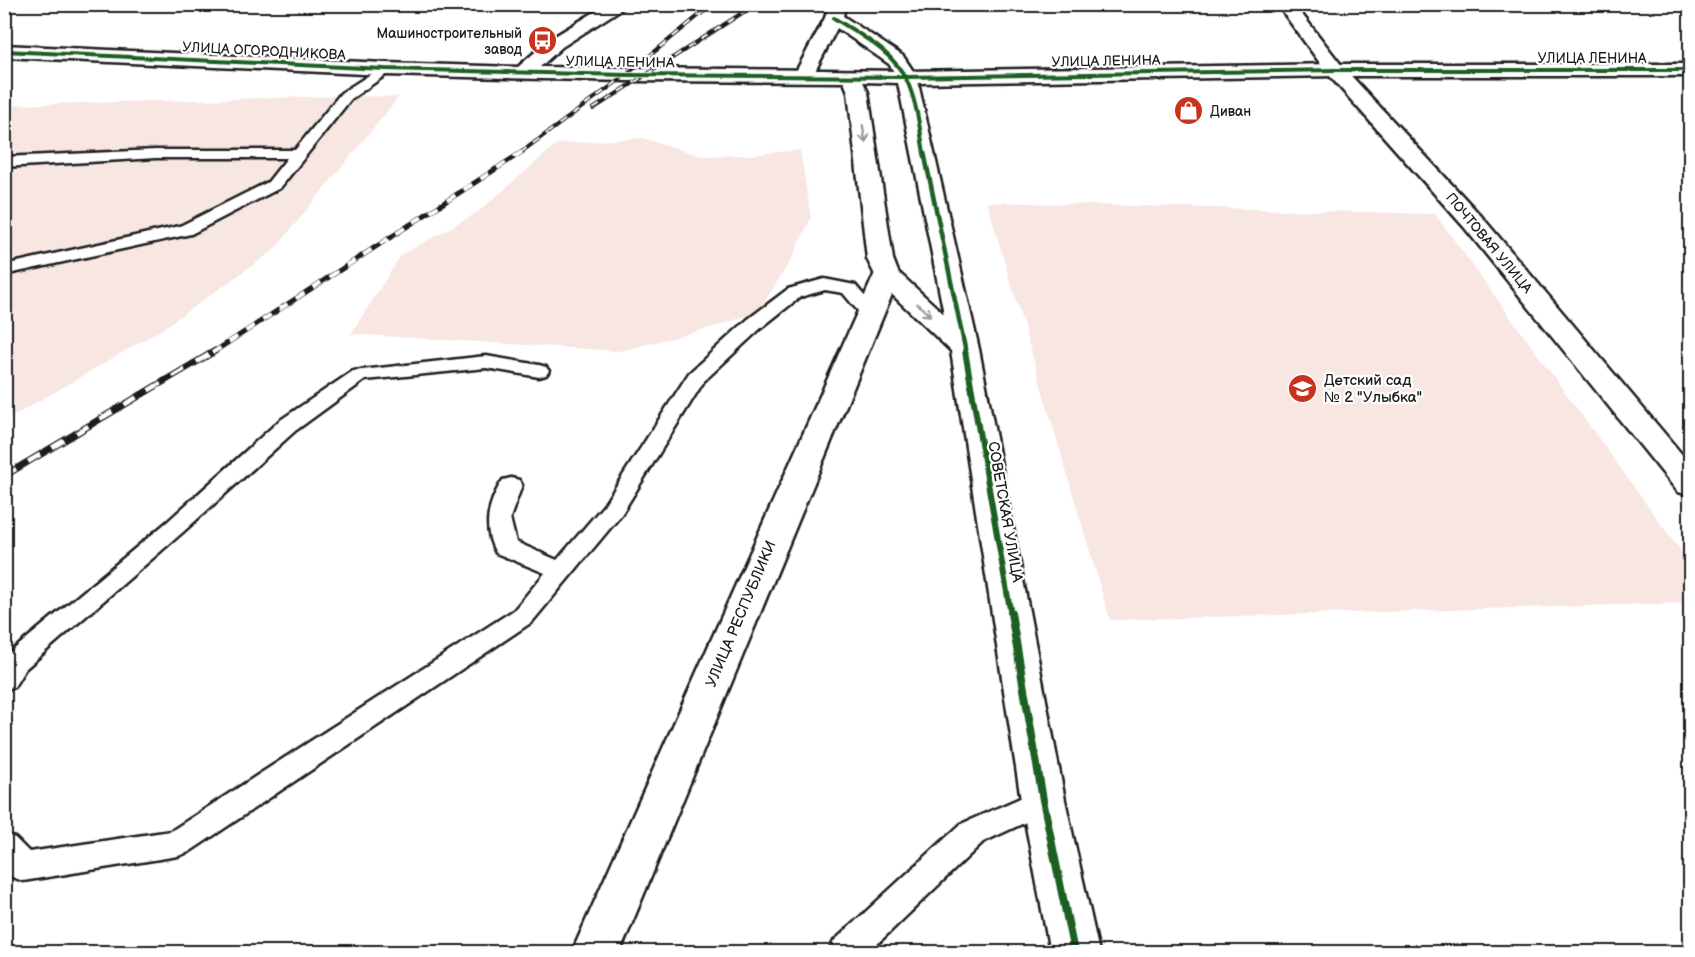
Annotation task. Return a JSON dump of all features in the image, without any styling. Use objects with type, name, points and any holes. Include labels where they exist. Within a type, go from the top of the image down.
[{"type":"street","points":[[522,73],[556,43],[621,4]]},
{"type":"street","name":"ПОЧТОВАЯ УЛИЦА","points":[[1285,4],[1335,70],[1473,222],[1690,485]]},
{"type":"street","points":[[803,77],[836,11],[896,60],[907,77]]},
{"type":"street","name":"УЛИЦА ОГОРОДНИКОВА","points":[[4,51],[385,69],[522,73]]},
{"type":"street","name":"УЛИЦА ЛЕНИНА","points":[[522,73],[803,77],[1335,70],[1688,73]]},
{"type":"street","points":[[851,77],[858,93],[880,259],[887,275],[965,349]]},
{"type":"street","name":"СОВЕТСКАЯ УЛИЦА","points":[[907,77],[965,349],[1043,800],[1074,952]]},
{"type":"street","name":"УЛИЦА РЕСПУБЛИКИ","points":[[596,952],[887,275]]},
{"type":"lane","points":[[4,270],[185,230],[274,185],[346,96],[385,69]]},
{"type":"lane","points":[[4,162],[156,154],[299,154]]},
{"type":"lane","points":[[4,847],[23,867],[178,843],[524,616],[613,510],[696,377],[754,324],[794,293],[824,284],[849,289],[870,313]]},
{"type":"lane","points":[[4,680],[16,662],[175,527],[286,426],[360,375],[486,362],[539,371]]},
{"type":"lane","points":[[511,485],[498,518],[505,547],[562,571]]},
{"type":"lane","points":[[846,952],[972,833],[1043,800]]},
{"type":"shaded area","name":"Машиностроительный завод","points":[[346,96],[399,97],[273,251],[159,331],[5,421],[5,105]]},
{"type":"shaded area","points":[[642,138],[701,156],[750,155],[800,150],[811,218],[791,260],[758,312],[714,327],[620,351],[351,334],[401,255],[477,213],[557,144]]},
{"type":"shaded area","name":"Детский сад № 2 \"Улыбка\"","points":[[987,202],[1435,214],[1690,564],[1690,603],[1110,620]]},
{"type":"railway","points":[[520,153],[626,75],[713,4]]},
{"type":"railway","points":[[593,109],[756,4]]},
{"type":"railway","points":[[212,353],[522,152]]},
{"type":"railway","points":[[4,476],[215,351]]},
{"type":"cycle path","points":[[834,18],[870,41],[891,58],[907,79],[912,93],[965,349],[1043,800],[1074,952]]},
{"type":"cycle path","points":[[4,51],[385,69],[626,75],[907,77],[1335,70],[1690,70]]},
{"type":"place","name":"Машиностроительный завод","points":[[543,41]]},
{"type":"place","name":"Диван","points":[[1189,111]]},
{"type":"place","name":"Детский сад № 2 \"Улыбка\"","points":[[1303,389]]}]
